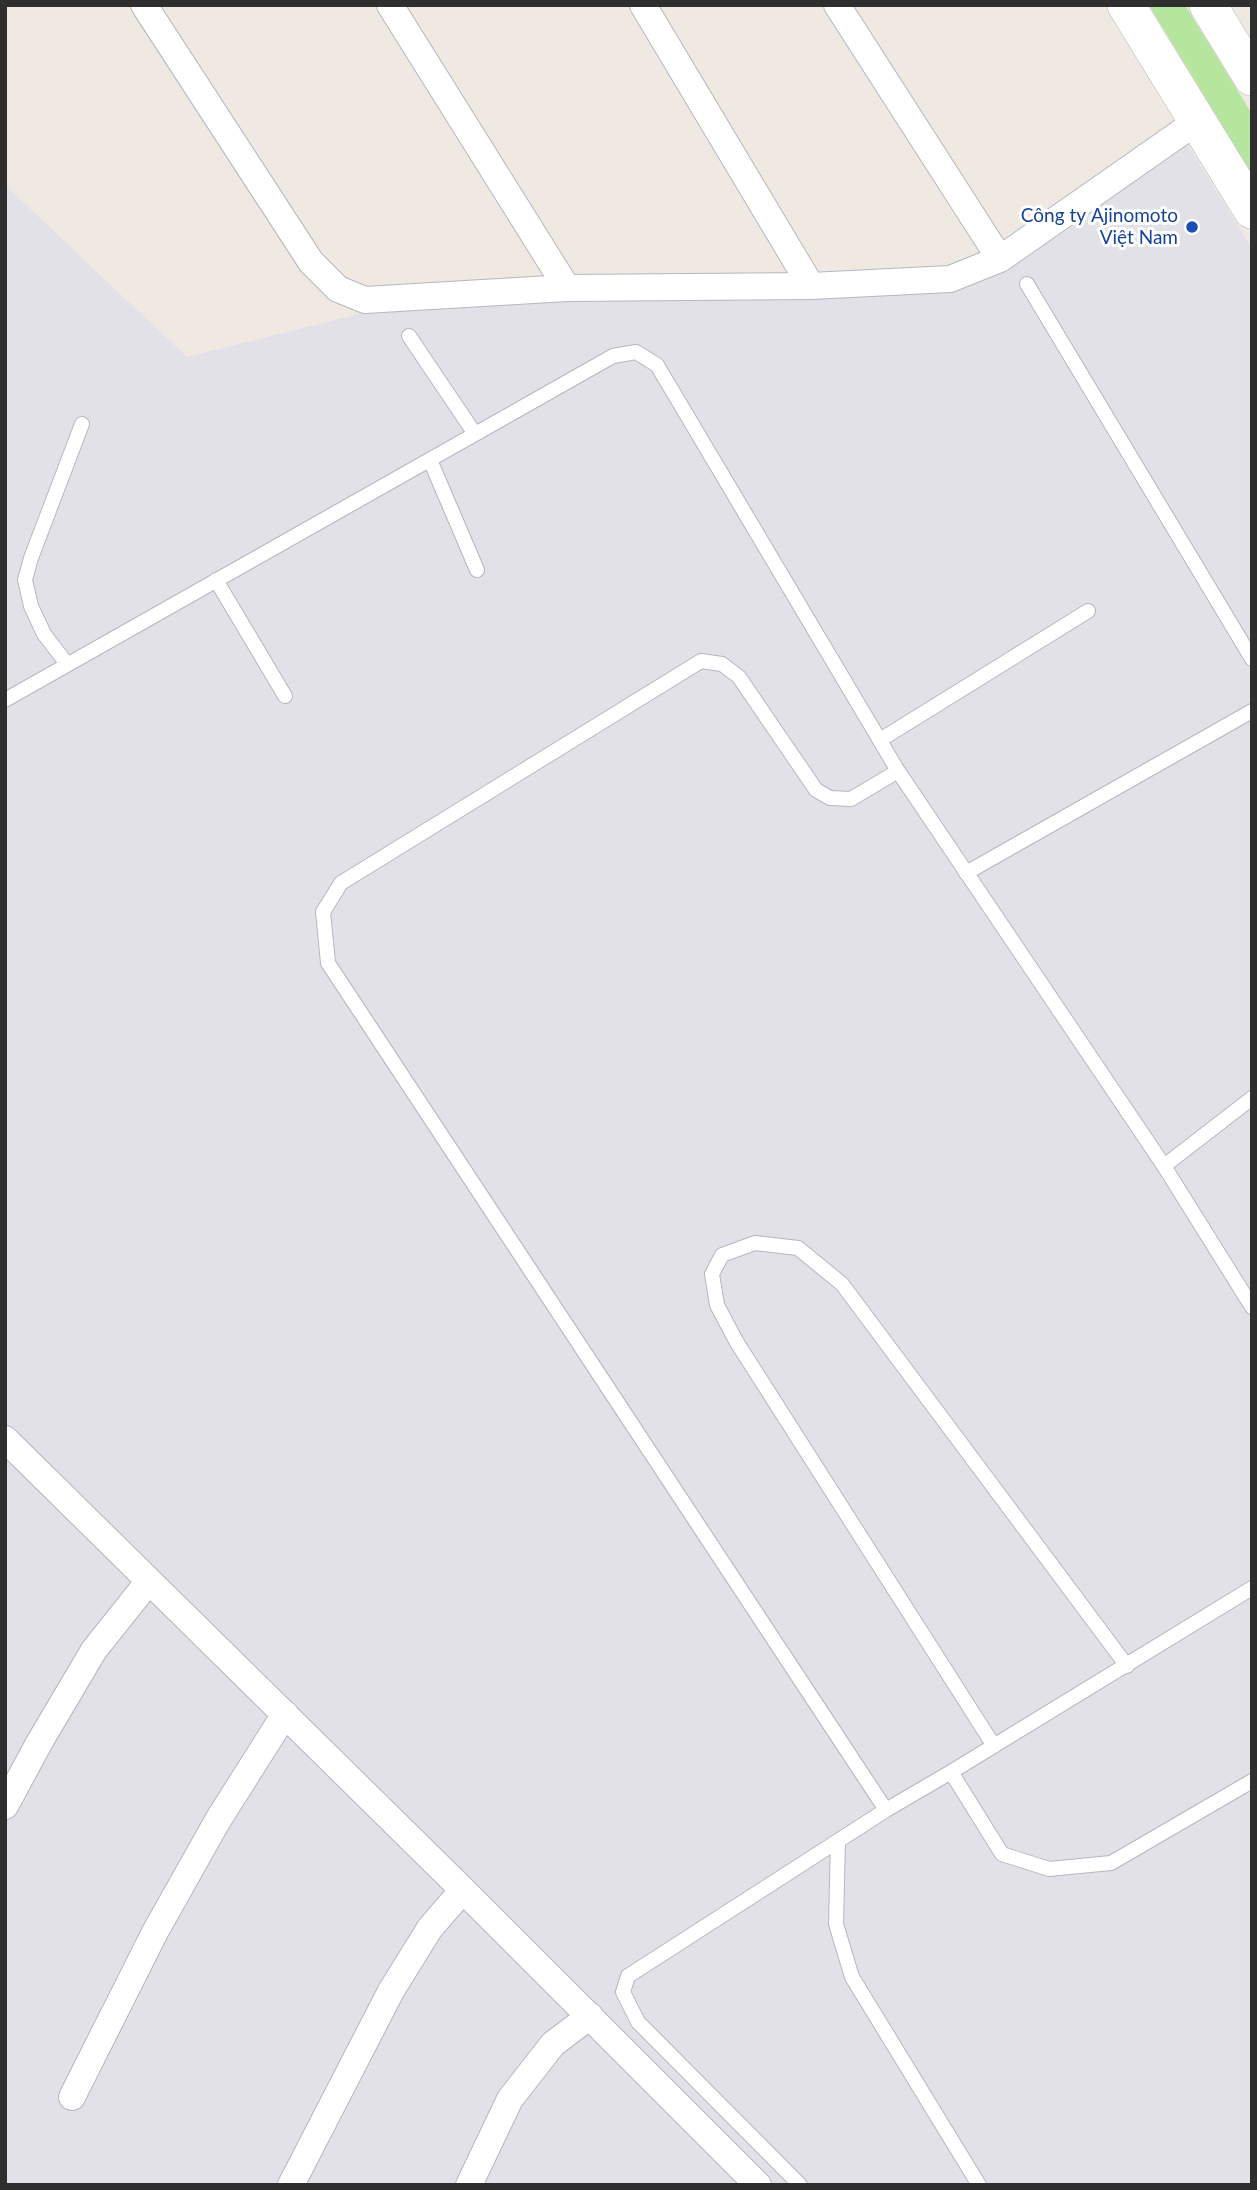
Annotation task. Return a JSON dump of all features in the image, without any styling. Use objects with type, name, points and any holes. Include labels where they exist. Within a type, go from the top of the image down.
[{"type":"main road","points":[[1126,5],[1252,210]]},
{"type":"main road","points":[[1208,5],[1252,76]]},
{"type":"street","points":[[144,5],[311,261],[338,289],[365,300],[567,288],[811,286],[950,279],[1000,259],[1196,122]]},
{"type":"street","points":[[390,5],[567,288]]},
{"type":"street","points":[[643,5],[811,286]]},
{"type":"street","points":[[837,5],[1000,259]]},
{"type":"street","points":[[5,1439],[758,2185]]},
{"type":"street","points":[[5,1806],[94,1650],[149,1581]]},
{"type":"street","points":[[72,2097],[155,1932],[218,1819],[285,1714]]},
{"type":"street","points":[[291,2185],[391,1992],[430,1928],[463,1890]]},
{"type":"street","points":[[469,2185],[510,2099],[553,2044],[590,2016]]},
{"type":"lane","points":[[1027,284],[1252,659]]},
{"type":"lane","points":[[409,336],[475,434]]},
{"type":"lane","points":[[5,700],[613,356],[636,352],[657,365],[898,771],[1164,1166],[1252,1307]]},
{"type":"lane","points":[[68,664],[44,634],[31,606],[25,580],[82,424]]},
{"type":"lane","points":[[430,460],[477,570]]},
{"type":"lane","points":[[216,580],[285,696]]},
{"type":"lane","points":[[880,740],[1088,611]]},
{"type":"lane","points":[[886,1810],[328,963],[323,912],[341,883],[701,661],[722,664],[739,677],[816,790],[830,798],[851,799],[898,771]]},
{"type":"lane","points":[[966,873],[1252,711]]},
{"type":"lane","points":[[1164,1166],[1252,1098]]},
{"type":"lane","points":[[994,1746],[736,1341],[717,1305],[712,1274],[722,1255],[755,1243],[799,1248],[842,1284],[1127,1666]]},
{"type":"lane","points":[[800,2185],[638,2022],[623,1992],[628,1976],[886,1810],[1252,1588]]},
{"type":"lane","points":[[951,1772],[1002,1854],[1049,1869],[1111,1863],[1252,1781]]},
{"type":"lane","points":[[838,1841],[836,1924],[852,1977],[979,2185]]},
{"type":"shaded area","points":[[1187,144],[1252,248],[1252,2185],[5,2185],[5,185],[187,357],[363,313],[569,300],[951,291],[1006,271]]},
{"type":"green space","points":[[1149,5],[1185,5],[1252,114],[1252,174]]},
{"type":"place","name":"Công ty Ajinomoto Việt Nam","points":[[1192,227]]}]
